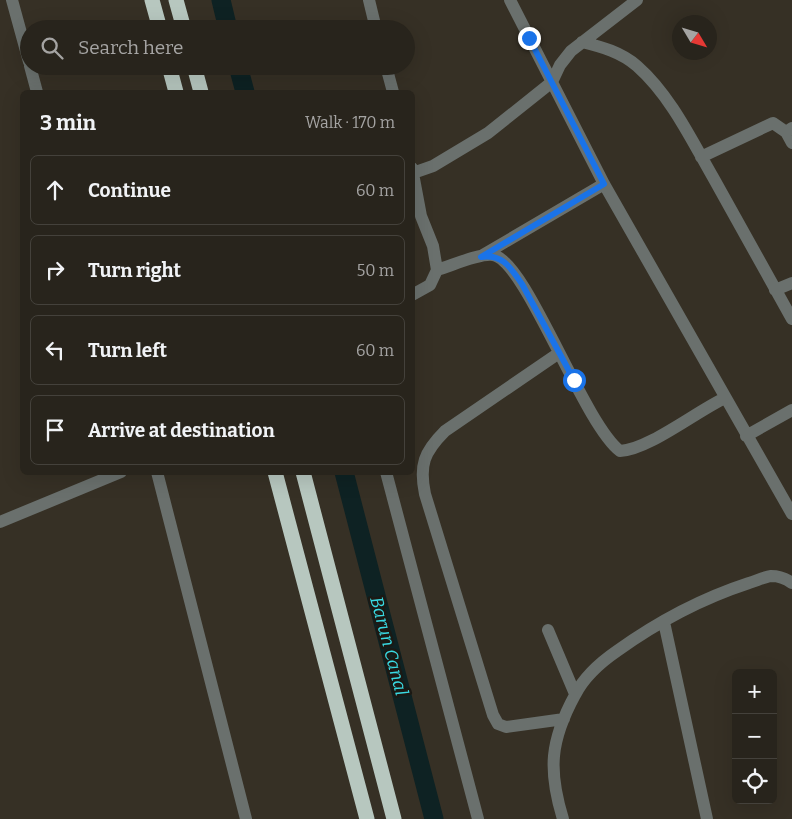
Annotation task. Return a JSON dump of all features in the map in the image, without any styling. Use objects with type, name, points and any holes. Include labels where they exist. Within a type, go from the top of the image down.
[{"type":"highway","points":[[152,0],[158,20]]},
{"type":"highway","points":[[176,0],[182,20]]},
{"type":"highway","points":[[171,75],[175,90]]},
{"type":"highway","points":[[196,75],[200,90]]},
{"type":"highway","points":[[276,475],[367,819]]},
{"type":"highway","points":[[304,475],[394,819]]},
{"type":"street","points":[[12,0],[20,29]]},
{"type":"street","points":[[368,0],[374,20]]},
{"type":"street","points":[[510,0],[604,184],[792,514]]},
{"type":"street","points":[[415,170],[433,166],[488,133],[552,82],[560,65],[582,42],[637,0]]},
{"type":"street","points":[[582,42],[613,50],[638,67],[672,109],[792,319]]},
{"type":"street","points":[[32,75],[36,90]]},
{"type":"street","points":[[388,75],[392,90]]},
{"type":"street","points":[[701,157],[774,123],[790,134]]},
{"type":"street","points":[[415,182],[421,216],[433,246],[437,270],[430,285],[415,293]]},
{"type":"street","points":[[481,257],[604,184]]},
{"type":"street","points":[[437,270],[493,255],[502,260],[522,284],[593,415],[612,445],[620,451],[628,451],[644,444],[704,407],[725,398]]},
{"type":"street","points":[[775,290],[792,283]]},
{"type":"street","points":[[559,353],[445,431],[435,441],[422,465],[425,494],[493,715],[498,724],[506,726],[564,719]]},
{"type":"street","points":[[746,436],[792,410]]},
{"type":"street","points":[[0,522],[114,475]]},
{"type":"street","points":[[158,475],[246,819]]},
{"type":"street","points":[[387,475],[478,819]]},
{"type":"street","points":[[563,819],[554,786],[552,767],[554,749],[564,719],[575,694],[584,680],[616,651],[664,622],[722,593],[769,576],[781,577],[792,582]]},
{"type":"street","points":[[664,622],[707,819]]},
{"type":"street","points":[[548,630],[575,694]]},
{"type":"waterway","name":"Barun Canal","points":[[221,0],[226,20]]},
{"type":"waterway","name":"Barun Canal","points":[[240,75],[244,90]]},
{"type":"waterway","name":"Barun Canal","points":[[345,475],[434,819]]},
{"type":"route","points":[[529,38],[604,184],[481,257],[493,255],[502,260],[512,270],[522,284],[574,380]]}]
